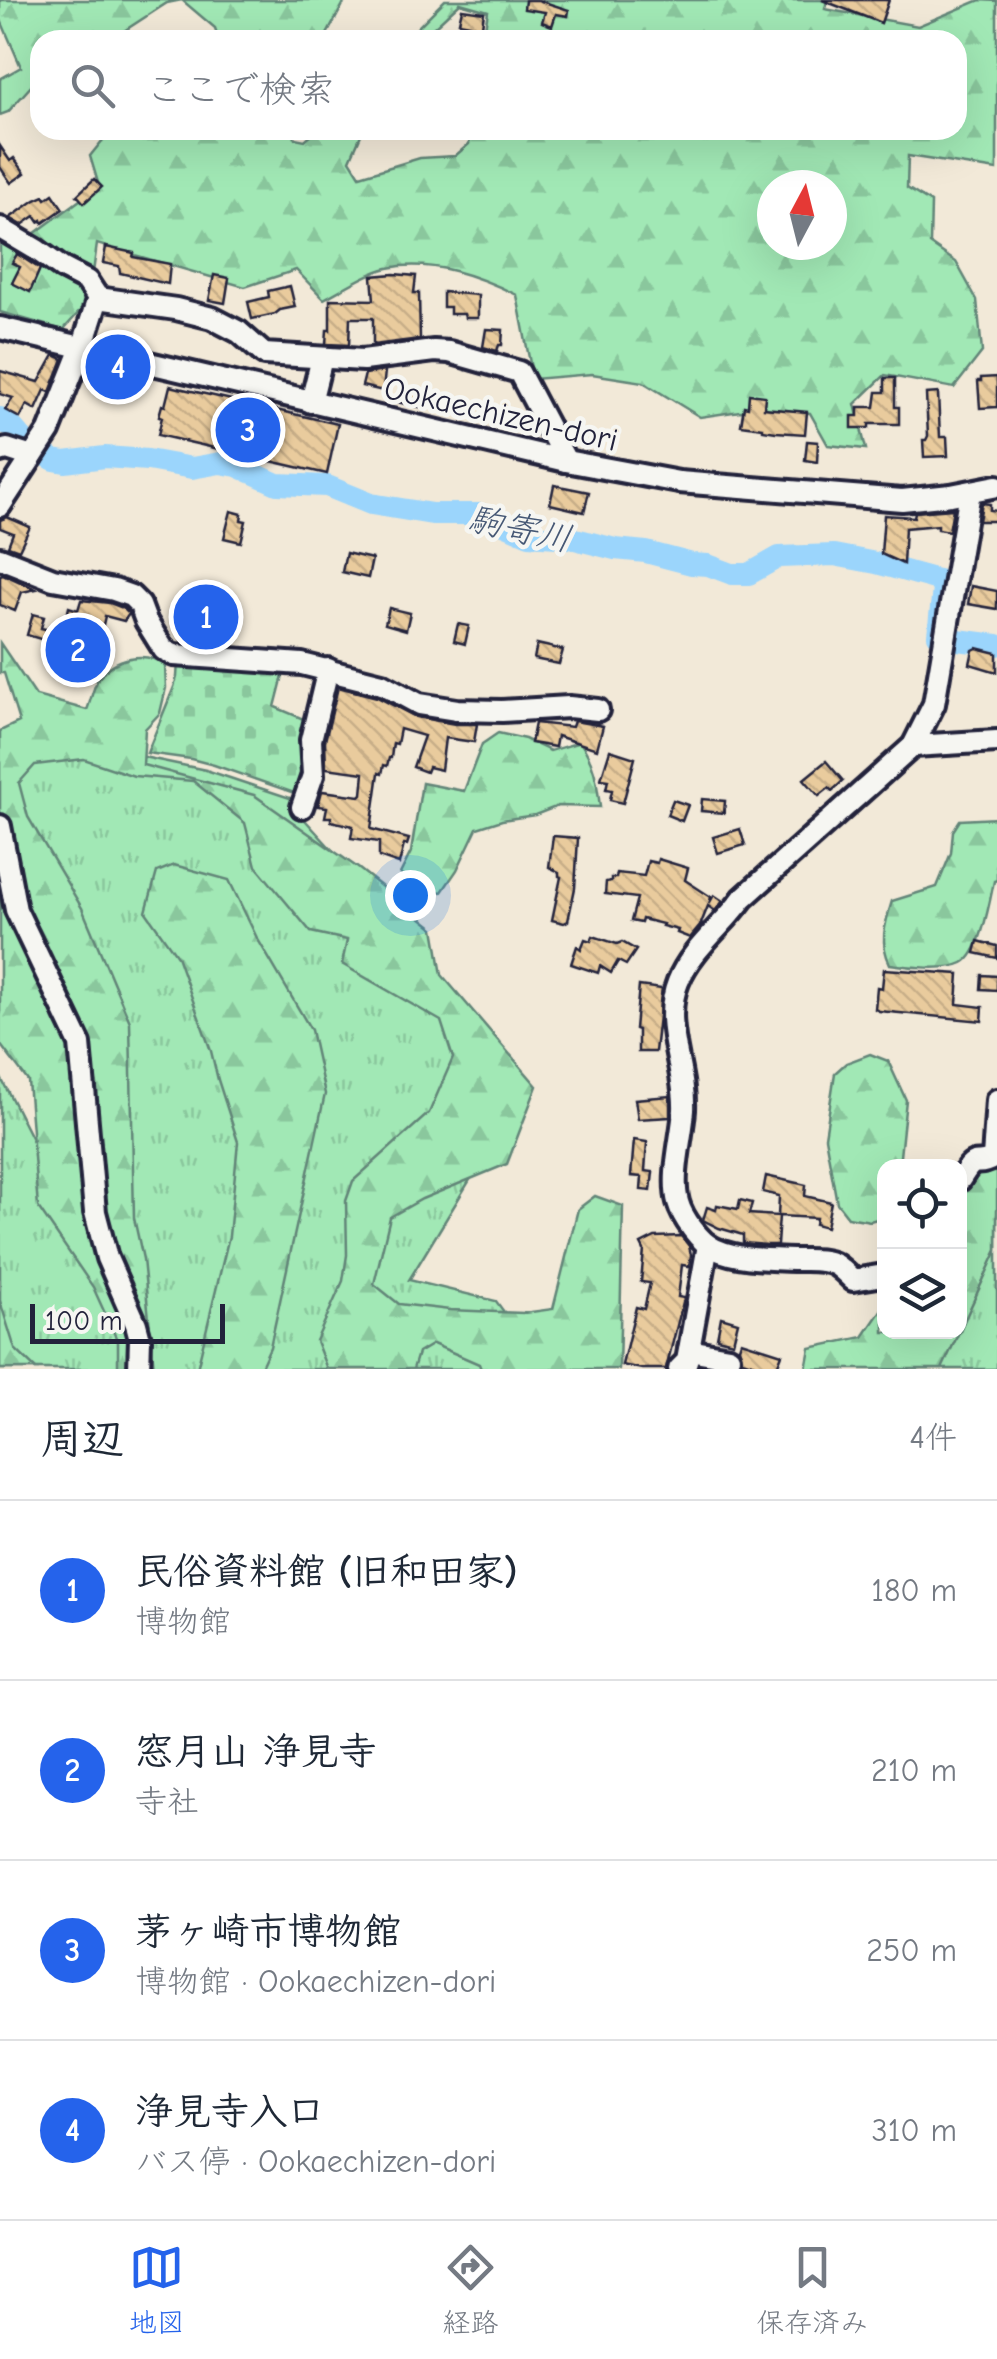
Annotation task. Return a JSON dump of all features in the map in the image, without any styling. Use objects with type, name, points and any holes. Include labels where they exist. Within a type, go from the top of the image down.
[{"type":"street","points":[[0,228],[87,280],[98,298],[60,408],[0,506]]},
{"type":"street","points":[[98,298],[212,318],[239,332],[264,354],[363,360],[449,352],[519,372],[566,461]]},
{"type":"street","name":"Ookaechizen-dori","points":[[0,328],[566,461],[679,482],[918,499],[997,486]]},
{"type":"street","points":[[312,402],[322,358]]},
{"type":"street","points":[[0,450],[35,452]]},
{"type":"street","points":[[877,1277],[853,1280],[834,1264],[819,1260],[737,1255],[714,1249],[692,1228],[678,1204],[684,1108],[673,1028],[674,999],[678,982],[699,948],[743,898],[913,746],[934,704],[970,492]]},
{"type":"street","points":[[0,558],[53,579],[132,596],[164,650],[174,655],[328,669],[382,684],[419,704],[457,710],[598,710]]},
{"type":"street","points":[[302,807],[314,775],[311,740],[328,669]]},
{"type":"street","points":[[913,746],[997,741]]},
{"type":"street","points":[[0,826],[16,910],[80,1044],[96,1212],[107,1258],[136,1324],[139,1369]]},
{"type":"street","points":[[967,1168],[975,1161],[988,1162],[993,1158],[997,1100]]},
{"type":"street","points":[[708,1245],[684,1359],[729,1357]]},
{"type":"green space","points":[[0,0],[182,0],[167,3],[125,30],[30,30],[30,87],[8,112],[0,115],[0,79],[21,67],[0,18]]},
{"type":"green space","points":[[182,0],[347,0],[329,30],[215,28]]},
{"type":"green space","points":[[445,0],[827,0],[825,9],[918,26],[980,0],[997,1],[997,170],[908,156],[907,188],[931,203],[930,244],[956,262],[977,300],[982,352],[954,388],[885,375],[855,404],[866,449],[828,445],[810,413],[740,411],[700,417],[643,382],[592,374],[533,379],[517,295],[471,276],[438,268],[388,268],[324,299],[296,270],[245,287],[97,244],[89,301],[63,330],[0,312],[0,243],[31,236],[99,186],[90,156],[103,140],[359,140],[350,160],[360,176],[420,158],[455,156],[470,140],[967,140],[967,30],[485,30],[488,11],[460,3],[431,30],[416,30]]},
{"type":"green space","points":[[0,643],[36,696],[87,710],[97,681],[113,665],[139,657],[165,665],[166,688],[160,713],[145,729],[143,765],[254,795],[358,868],[434,928],[442,975],[537,1086],[507,1164],[422,1199],[390,1217],[374,1284],[399,1304],[524,1313],[553,1309],[578,1209],[595,1196],[623,1206],[619,1369],[481,1369],[479,1364],[433,1344],[418,1353],[413,1369],[327,1369],[316,1341],[343,1281],[347,1255],[346,1201],[353,1181],[429,1113],[453,1058],[441,1021],[342,964],[347,940],[311,932],[256,866],[245,823],[193,781],[134,776],[84,759],[35,765],[19,783],[28,817],[82,908],[130,1022],[134,1218],[143,1259],[154,1369],[118,1369],[118,1342],[93,1287],[38,1207],[28,1081],[0,1044],[0,731],[19,722],[4,673],[0,673]]},
{"type":"green space","points":[[178,662],[285,668],[275,707],[306,720],[307,775],[297,794],[214,765],[147,753],[174,687]]},
{"type":"green space","points":[[498,733],[525,739],[550,751],[580,742],[592,765],[600,807],[558,806],[477,828],[442,892],[424,889],[400,874],[411,852],[422,783],[464,791],[482,744]]},
{"type":"green space","points":[[65,734],[206,770],[293,799],[296,810],[356,876],[490,1078],[490,1147],[409,1280],[496,1301],[546,1369],[0,1369],[0,1076],[87,1248],[0,774]]},
{"type":"green space","points":[[997,818],[997,880],[980,938],[969,958],[947,967],[890,964],[884,940],[892,901],[937,887],[951,853],[953,831],[960,820]]},
{"type":"green space","points":[[174,865],[229,880],[257,938],[311,1030],[325,1094],[270,1347],[260,1369],[197,1369],[229,1236],[238,1142],[177,956],[146,912],[157,872]]},
{"type":"green space","points":[[870,1054],[888,1061],[906,1100],[900,1159],[877,1159],[877,1219],[870,1221],[848,1217],[837,1203],[825,1137],[835,1073],[846,1063]]},
{"type":"green space","points":[[997,1152],[997,1250],[967,1315],[967,1189]]},
{"type":"green space","points":[[997,1186],[997,1369],[907,1369],[950,1339],[967,1339],[967,1304]]},
{"type":"green space","points":[[0,1301],[15,1349],[36,1369],[0,1369]]},
{"type":"green space","points":[[877,1316],[877,1339],[956,1339],[942,1369],[806,1369],[810,1348],[863,1337]]},
{"type":"building","points":[[525,0],[569,10],[568,16],[556,14],[552,26],[542,22],[545,12],[524,9]]},
{"type":"building","points":[[822,0],[889,0],[881,23]]},
{"type":"building","points":[[462,9],[484,12],[481,30],[469,30],[470,24],[459,22]]},
{"type":"building","points":[[0,146],[25,173],[11,183],[0,167]]},
{"type":"building","points":[[94,179],[102,187],[84,203],[77,195]]},
{"type":"building","points":[[53,194],[63,209],[43,223],[35,216],[22,225],[10,218],[35,200]]},
{"type":"building","points":[[106,247],[170,264],[168,284],[120,273],[119,266],[103,263]]},
{"type":"building","points":[[17,254],[40,269],[30,292],[12,283],[20,267],[12,263]]},
{"type":"building","points":[[214,275],[229,278],[225,303],[209,300]]},
{"type":"building","points":[[372,276],[416,276],[414,293],[419,293],[420,339],[373,345],[373,318],[350,318],[349,345],[326,344],[330,299],[374,300]]},
{"type":"building","points":[[290,286],[295,307],[252,319],[248,302],[269,297],[268,291]]},
{"type":"building","points":[[443,292],[478,295],[478,318],[450,314],[450,307],[443,307]]},
{"type":"building","points":[[486,329],[503,330],[502,345],[497,351],[483,347]]},
{"type":"building","points":[[54,355],[63,359],[50,392],[45,390],[36,410],[27,405],[20,418],[5,410],[13,398],[0,394],[0,371],[39,382]]},
{"type":"building","points":[[385,371],[383,391],[362,386],[365,374]]},
{"type":"building","points":[[997,377],[997,407],[980,408],[978,381]]},
{"type":"building","points":[[885,378],[895,378],[899,424],[852,428],[852,416],[858,416],[858,407],[875,407],[877,392],[885,392]]},
{"type":"building","points":[[170,386],[338,424],[327,474],[158,435],[162,417],[159,416]]},
{"type":"building","points":[[400,388],[419,393],[419,407],[397,402]]},
{"type":"building","points":[[938,393],[940,437],[947,437],[948,456],[924,457],[923,440],[928,436],[926,394]]},
{"type":"building","points":[[749,394],[765,396],[764,408],[807,412],[805,434],[741,425]]},
{"type":"building","points":[[807,441],[818,442],[817,462],[805,460]]},
{"type":"building","points":[[554,485],[589,492],[584,512],[550,504]]},
{"type":"building","points":[[982,503],[997,511],[997,521],[979,521]]},
{"type":"building","points":[[953,509],[949,531],[938,529],[938,525],[905,528],[903,564],[881,554],[884,515],[914,517],[915,512]]},
{"type":"building","points":[[231,511],[242,514],[241,520],[246,521],[241,542],[224,538]]},
{"type":"building","points":[[7,517],[30,527],[19,550],[8,546],[13,533],[0,528],[0,520]]},
{"type":"building","points":[[346,553],[372,559],[368,578],[342,572]]},
{"type":"building","points":[[3,574],[36,589],[22,592],[15,611],[0,605]]},
{"type":"building","points":[[971,586],[997,591],[997,609],[968,604]]},
{"type":"building","points":[[194,593],[220,595],[217,641],[191,639]]},
{"type":"building","points":[[81,600],[110,603],[129,614],[124,621],[105,616],[92,672],[50,661],[54,643],[27,635],[33,614],[44,617],[41,628],[63,633],[69,607],[78,610]]},
{"type":"building","points":[[389,608],[410,613],[406,630],[385,624]]},
{"type":"building","points":[[458,624],[469,626],[465,644],[454,641]]},
{"type":"building","points":[[537,644],[563,650],[559,664],[534,659]]},
{"type":"building","points":[[977,648],[997,653],[997,672],[970,664]]},
{"type":"building","points":[[338,687],[377,697],[416,717],[477,724],[474,742],[445,738],[441,770],[428,767],[426,772],[413,767],[424,736],[400,729],[391,758],[379,773],[371,829],[409,839],[399,864],[379,857],[379,842],[351,838],[353,826],[331,821],[331,817],[325,817],[327,807],[318,806],[322,791],[362,794],[364,773],[326,768],[325,741]]},
{"type":"building","points":[[574,721],[603,726],[597,749],[557,736],[555,747],[531,743],[535,723],[572,727]]},
{"type":"building","points":[[610,750],[635,758],[623,803],[610,800],[608,780],[601,779]]},
{"type":"building","points":[[826,761],[843,781],[819,796],[804,779]]},
{"type":"building","points":[[702,799],[725,801],[724,813],[701,811]]},
{"type":"building","points":[[673,800],[688,805],[682,821],[667,815]]},
{"type":"building","points":[[740,829],[745,845],[718,853],[713,837]]},
{"type":"building","points":[[553,836],[578,838],[575,888],[568,921],[564,923],[552,920],[561,877],[549,867]]},
{"type":"building","points":[[658,859],[688,868],[685,880],[711,897],[709,904],[714,895],[723,901],[715,911],[708,906],[690,938],[663,924],[642,919],[641,923],[631,921],[637,898],[605,894],[606,882],[616,878],[617,873],[644,876],[648,861],[657,863]]},
{"type":"building","points":[[593,936],[622,942],[636,950],[626,965],[618,961],[611,973],[600,966],[598,973],[571,964],[577,946],[581,949],[585,939],[591,941]]},
{"type":"building","points":[[978,941],[997,946],[997,958],[975,953]]},
{"type":"building","points":[[884,969],[959,974],[957,1004],[983,1007],[982,1021],[875,1009]]},
{"type":"building","points":[[982,975],[997,976],[997,990],[981,989]]},
{"type":"building","points":[[639,986],[662,989],[655,1052],[638,1052],[635,1029]]},
{"type":"building","points":[[670,1096],[670,1117],[638,1119],[635,1099]]},
{"type":"building","points":[[634,1140],[647,1142],[645,1171],[653,1172],[651,1191],[641,1190],[642,1177],[631,1176]]},
{"type":"building","points":[[766,1176],[806,1185],[805,1196],[831,1202],[826,1227],[815,1224],[816,1218],[779,1216],[777,1245],[767,1245],[743,1243],[743,1235],[703,1220],[707,1207],[738,1209],[740,1200],[752,1203],[749,1214],[778,1216],[779,1196],[763,1192]]},
{"type":"building","points":[[681,1236],[691,1255],[689,1266],[682,1265],[678,1297],[684,1298],[666,1369],[622,1365],[636,1307],[644,1309],[650,1283],[641,1282],[641,1244],[655,1237]]},
{"type":"building","points":[[721,1317],[738,1322],[733,1342],[717,1338]]},
{"type":"building","points":[[741,1341],[782,1354],[776,1369],[760,1369],[762,1366],[742,1360]]},
{"type":"waterway","name":"駒寄川","points":[[0,418],[29,446],[54,460],[105,457],[192,468],[220,463],[237,466],[277,484],[327,486],[371,504],[432,514],[481,514],[529,535],[571,538],[646,552],[732,574],[749,574],[779,557],[834,555],[876,563],[938,580],[943,589],[938,635],[942,638],[997,645]]},
{"type":"place","name":"浄見寺入口","points":[[118,367]]},
{"type":"place","name":"茅ヶ崎市博物館","points":[[248,430]]},
{"type":"place","name":"民俗資料館 (旧和田家)","points":[[206,617]]},
{"type":"place","name":"窓月山 浄見寺","points":[[78,650]]}]
